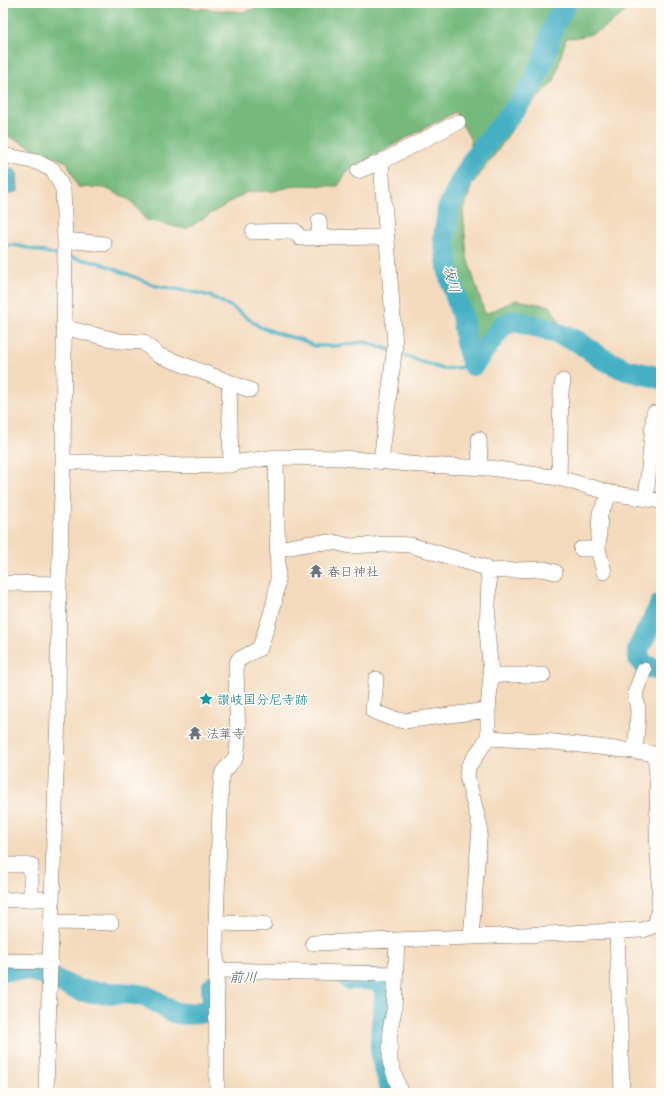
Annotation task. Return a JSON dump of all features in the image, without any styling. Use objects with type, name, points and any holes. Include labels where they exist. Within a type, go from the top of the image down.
[{"type":"street","points":[[358,170],[381,162],[458,122]]},
{"type":"street","points":[[3,155],[36,162],[53,170],[63,189],[64,251],[62,462],[58,712],[46,1093]]},
{"type":"street","points":[[381,162],[394,345],[381,462]]},
{"type":"street","points":[[319,222],[320,238]]},
{"type":"street","points":[[253,232],[295,231],[300,238],[387,237]]},
{"type":"street","points":[[64,251],[76,241],[104,244]]},
{"type":"street","points":[[63,327],[119,341],[143,342],[158,355],[250,390]]},
{"type":"street","points":[[559,478],[561,390],[563,381]]},
{"type":"street","points":[[229,382],[231,465]]},
{"type":"street","points":[[646,499],[654,413],[661,414]]},
{"type":"street","points":[[479,438],[480,468]]},
{"type":"street","points":[[217,1093],[216,923],[221,781],[223,772],[236,757],[238,743],[236,667],[238,660],[260,648],[274,604],[278,579],[276,457]]},
{"type":"street","points":[[62,462],[127,462],[184,466],[231,465],[240,462],[276,457],[342,458],[480,468],[559,478],[611,493],[661,501]]},
{"type":"street","points":[[604,572],[598,549],[600,513],[611,493]]},
{"type":"street","points":[[278,549],[312,543],[333,542],[350,546],[390,544],[410,545],[484,567],[488,571],[544,569],[555,572]]},
{"type":"street","points":[[581,549],[598,549]]},
{"type":"street","points":[[471,937],[480,827],[467,776],[468,767],[488,738],[488,710],[491,675],[486,630],[488,571]]},
{"type":"street","points":[[3,583],[59,584]]},
{"type":"street","points":[[635,751],[638,710],[635,693],[644,670]]},
{"type":"street","points":[[491,675],[543,675]]},
{"type":"street","points":[[376,679],[373,711],[390,718],[404,721],[488,710]]},
{"type":"street","points":[[313,943],[643,930],[655,925],[659,916],[660,903],[657,829],[657,768],[655,756],[651,753],[545,741],[488,738]]},
{"type":"street","points":[[3,865],[32,865],[32,899]]},
{"type":"street","points":[[3,900],[52,899]]},
{"type":"street","points":[[52,922],[111,923]]},
{"type":"street","points":[[216,923],[264,924]]},
{"type":"street","points":[[617,931],[622,1093]]},
{"type":"street","points":[[397,940],[394,974],[394,1010],[390,1029],[390,1062],[399,1088],[399,1093]]},
{"type":"street","points":[[3,962],[51,968]]},
{"type":"street","points":[[217,970],[394,974]]},
{"type":"green space","points":[[3,3],[129,3],[243,12],[274,3],[635,3],[604,28],[587,35],[566,38],[554,81],[523,113],[498,150],[472,184],[463,212],[467,257],[485,314],[516,300],[550,306],[563,329],[525,318],[506,317],[476,353],[454,271],[452,228],[461,199],[471,140],[455,112],[350,168],[338,186],[297,185],[274,191],[247,192],[186,229],[146,220],[130,200],[105,188],[78,187],[67,162],[8,136],[5,109],[3,107]]},
{"type":"water","points":[[14,169],[17,173],[18,191],[3,196],[3,170]]},
{"type":"waterway","name":"坂川","points":[[566,3],[554,25],[545,55],[533,83],[516,107],[476,156],[460,183],[448,209],[444,238],[449,274],[462,316],[466,343],[473,365],[503,325],[515,321],[543,328],[577,341],[601,358],[626,370],[661,378]]},
{"type":"waterway","points":[[3,246],[15,245],[61,256]]},
{"type":"waterway","points":[[69,257],[100,263],[156,286],[210,296],[232,307],[260,327],[302,340],[314,346],[334,346],[365,342],[391,350]]},
{"type":"waterway","points":[[398,353],[442,369],[473,365]]},
{"type":"waterway","name":"坂川","points":[[661,604],[638,649],[639,659],[644,665],[661,671]]},
{"type":"waterway","name":"前川","points":[[3,970],[32,971],[84,991],[145,996],[169,1010],[185,1014],[213,1009],[212,988],[215,985]]},
{"type":"waterway","name":"前川","points":[[349,979],[367,979],[378,981],[386,989],[381,1033],[381,1054],[391,1093]]},
{"type":"place","name":"春日神社","points":[[316,571]]},
{"type":"place","name":"讃岐国分尼寺跡","points":[[206,699]]},
{"type":"place","name":"法華寺","points":[[195,733]]}]
